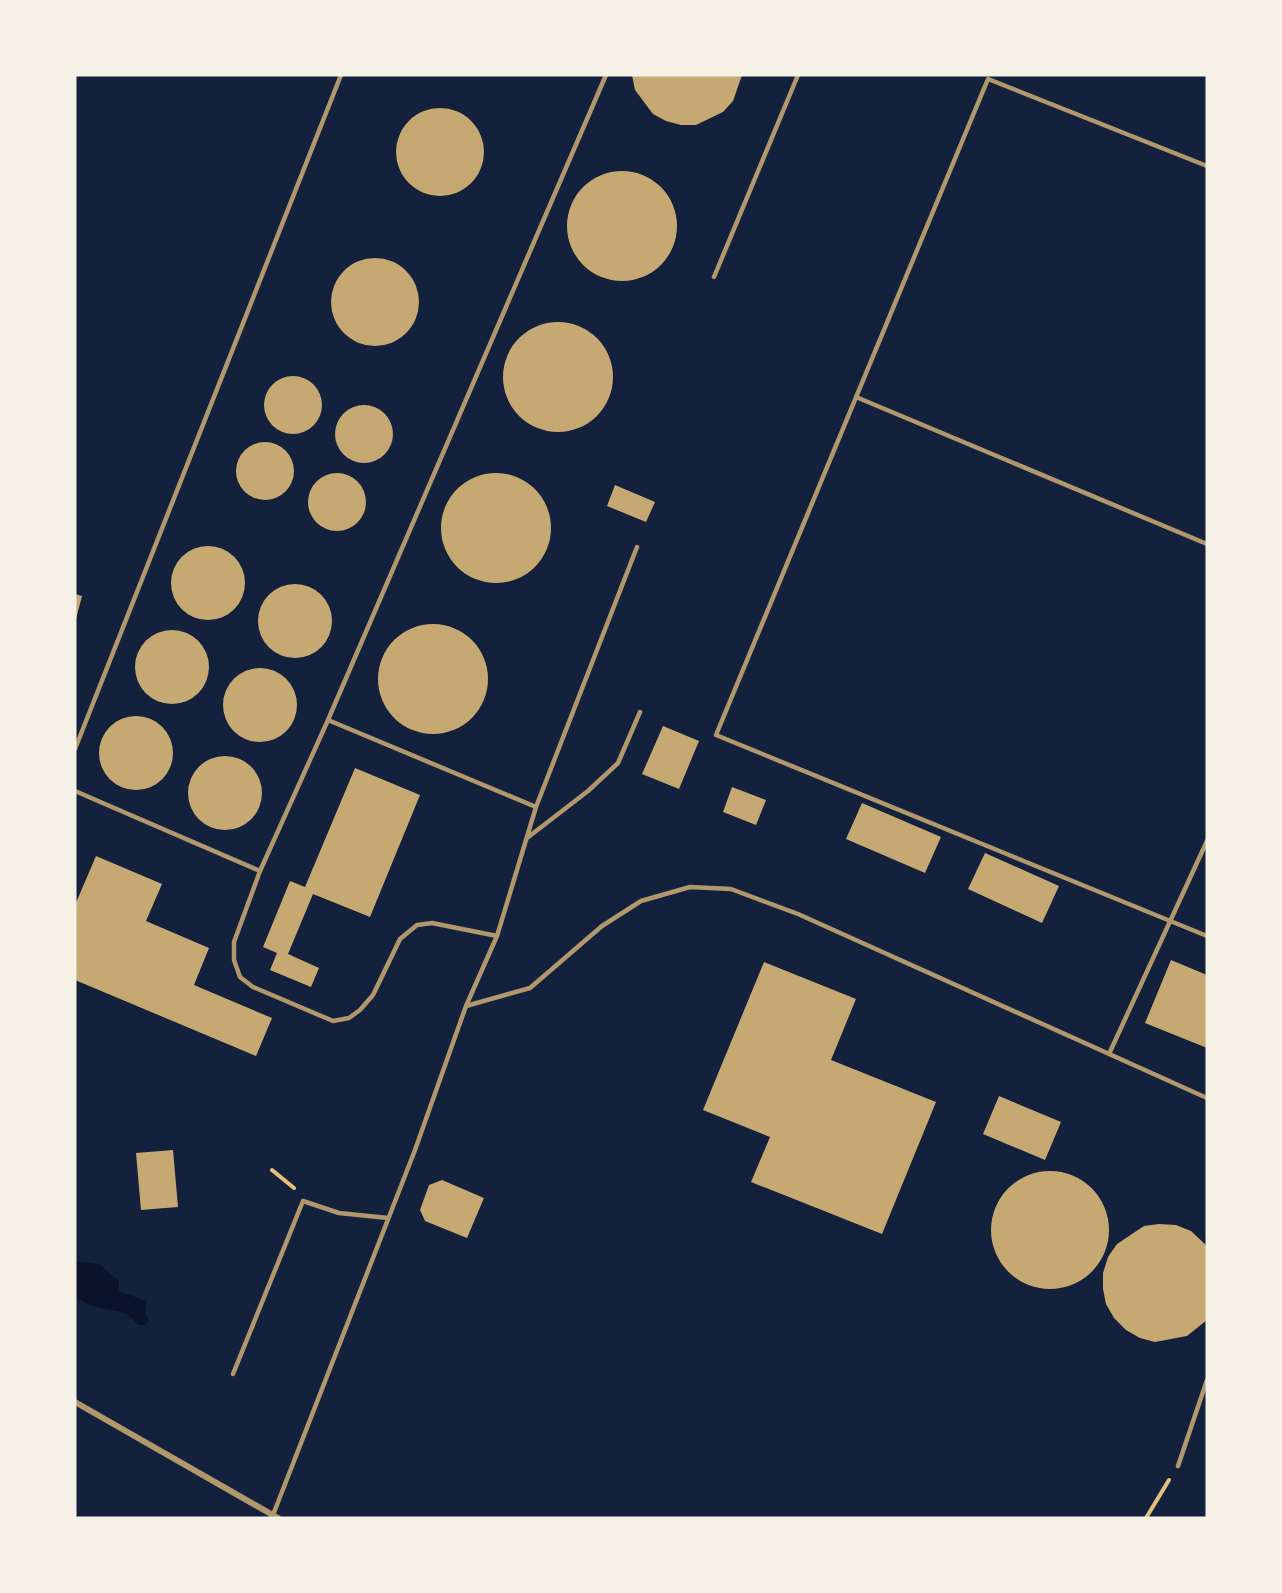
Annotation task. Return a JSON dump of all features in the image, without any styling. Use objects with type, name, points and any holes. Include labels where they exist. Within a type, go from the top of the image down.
[{"type":"street","points":[[75,1402],[275,1516]]},
{"type":"lane","points":[[75,749],[341,75]]},
{"type":"lane","points":[[497,936],[432,923],[417,925],[400,939],[373,994],[360,1010],[349,1018],[333,1021],[253,987],[240,977],[234,960],[234,942],[260,871],[328,720],[606,75]]},
{"type":"lane","points":[[714,277],[798,75]]},
{"type":"lane","points":[[1207,166],[988,80],[716,735],[1207,936]]},
{"type":"lane","points":[[856,397],[1207,544]]},
{"type":"lane","points":[[275,1516],[466,1006],[497,936],[536,807],[638,547]]},
{"type":"lane","points":[[527,838],[588,791],[618,763],[640,712]]},
{"type":"lane","points":[[328,720],[536,807]]},
{"type":"lane","points":[[75,791],[260,871]]},
{"type":"lane","points":[[1109,1054],[1207,841]]},
{"type":"lane","points":[[466,1006],[530,988],[602,926],[641,901],[690,887],[730,889],[798,914],[1207,1098]]},
{"type":"lane","points":[[233,1374],[303,1201],[339,1213],[388,1218]]},
{"type":"lane","points":[[1178,1466],[1207,1380]]},
{"type":"path","points":[[272,1170],[289,1182],[303,1201]]},
{"type":"path","points":[[1146,1518],[1178,1466]]},
{"type":"water","points":[[75,1261],[99,1264],[119,1281],[119,1291],[146,1301],[145,1313],[149,1321],[145,1325],[138,1325],[128,1315],[93,1306],[75,1298]]},
{"type":"building","points":[[632,75],[742,75],[733,101],[723,112],[696,125],[681,125],[653,114],[635,90]]},
{"type":"building","points":[[440,108],[457,112],[471,121],[480,135],[484,152],[480,169],[471,183],[457,192],[440,196],[423,192],[409,183],[400,169],[396,152],[400,135],[409,121],[423,112]]},
{"type":"building","points":[[622,171],[643,175],[661,187],[673,205],[677,226],[673,247],[661,265],[643,277],[622,281],[601,277],[583,265],[571,247],[567,226],[571,205],[583,187],[601,175]]},
{"type":"building","points":[[375,258],[392,262],[406,271],[415,285],[419,302],[415,319],[406,333],[392,342],[375,346],[358,342],[344,333],[335,319],[331,302],[335,285],[344,271],[358,262]]},
{"type":"building","points":[[558,322],[579,326],[597,338],[609,356],[613,377],[609,398],[597,416],[579,428],[558,432],[537,428],[519,416],[507,398],[503,377],[507,356],[519,338],[537,326]]},
{"type":"building","points":[[293,376],[309,381],[317,389],[322,405],[317,421],[309,429],[293,434],[277,429],[269,421],[264,405],[269,389],[277,381]]},
{"type":"building","points":[[364,405],[380,410],[388,418],[393,434],[388,450],[380,458],[364,463],[348,458],[340,450],[335,434],[340,418],[348,410]]},
{"type":"building","points":[[265,442],[281,447],[289,455],[294,471],[289,487],[281,495],[265,500],[249,495],[241,487],[236,471],[241,455],[249,447]]},
{"type":"building","points":[[337,473],[353,478],[361,486],[366,502],[361,518],[353,526],[337,531],[321,526],[313,518],[308,502],[313,486],[321,478]]},
{"type":"building","points":[[496,473],[517,477],[535,489],[547,507],[551,528],[547,549],[535,567],[517,579],[496,583],[475,579],[457,567],[445,549],[441,528],[445,507],[457,489],[475,477]]},
{"type":"building","points":[[615,485],[655,502],[646,522],[607,506]]},
{"type":"building","points":[[208,546],[229,552],[239,562],[245,583],[239,604],[229,614],[208,620],[187,614],[177,604],[171,583],[177,562],[187,552]]},
{"type":"building","points":[[295,584],[316,590],[326,600],[332,621],[326,642],[316,652],[295,658],[274,652],[264,642],[258,621],[264,600],[274,590]]},
{"type":"building","points":[[75,594],[82,596],[76,619],[75,619]]},
{"type":"building","points":[[433,624],[454,628],[472,640],[484,658],[488,679],[484,700],[472,718],[454,730],[433,734],[412,730],[394,718],[382,700],[378,679],[382,658],[394,640],[412,628]]},
{"type":"building","points":[[172,630],[193,636],[203,646],[209,667],[203,688],[193,698],[172,704],[151,698],[141,688],[135,667],[141,646],[151,636]]},
{"type":"building","points":[[260,668],[281,674],[291,684],[297,705],[291,726],[281,736],[260,742],[239,736],[229,726],[223,705],[229,684],[239,674]]},
{"type":"building","points":[[136,716],[157,722],[167,732],[173,753],[167,774],[157,784],[136,790],[115,784],[105,774],[99,753],[105,732],[115,722]]},
{"type":"building","points":[[663,726],[699,741],[679,789],[642,774]]},
{"type":"building","points":[[225,756],[246,762],[256,772],[262,793],[256,814],[246,824],[225,830],[204,824],[194,814],[188,793],[194,772],[204,762]]},
{"type":"building","points":[[355,768],[420,795],[370,917],[313,894],[288,954],[319,968],[311,987],[270,970],[277,953],[263,947],[290,881],[305,887]]},
{"type":"building","points":[[732,787],[766,800],[756,825],[723,812]]},
{"type":"building","points":[[862,803],[941,837],[925,873],[846,839]]},
{"type":"building","points":[[985,853],[1059,886],[1042,923],[968,889]]},
{"type":"building","points":[[96,856],[162,884],[146,921],[209,948],[194,985],[272,1018],[256,1056],[75,980],[75,905]]},
{"type":"building","points":[[1171,960],[1207,975],[1207,1048],[1145,1023]]},
{"type":"building","points":[[764,962],[856,999],[831,1060],[936,1102],[882,1234],[751,1182],[770,1137],[703,1110]]},
{"type":"building","points":[[999,1096],[1061,1122],[1045,1160],[983,1134]]},
{"type":"building","points":[[173,1150],[178,1207],[141,1210],[136,1153]]},
{"type":"building","points":[[1050,1171],[1061,1172],[1083,1181],[1099,1197],[1108,1219],[1108,1241],[1099,1263],[1083,1279],[1061,1288],[1050,1289],[1039,1288],[1017,1279],[1001,1263],[992,1241],[991,1230],[992,1219],[1001,1197],[1017,1181],[1039,1172]]},
{"type":"building","points":[[442,1180],[484,1198],[467,1238],[425,1221],[420,1210],[429,1185]]},
{"type":"building","points":[[1176,1225],[1191,1231],[1207,1246],[1207,1320],[1187,1336],[1155,1342],[1140,1338],[1126,1330],[1114,1318],[1106,1304],[1103,1273],[1108,1257],[1117,1244],[1144,1226]]}]
